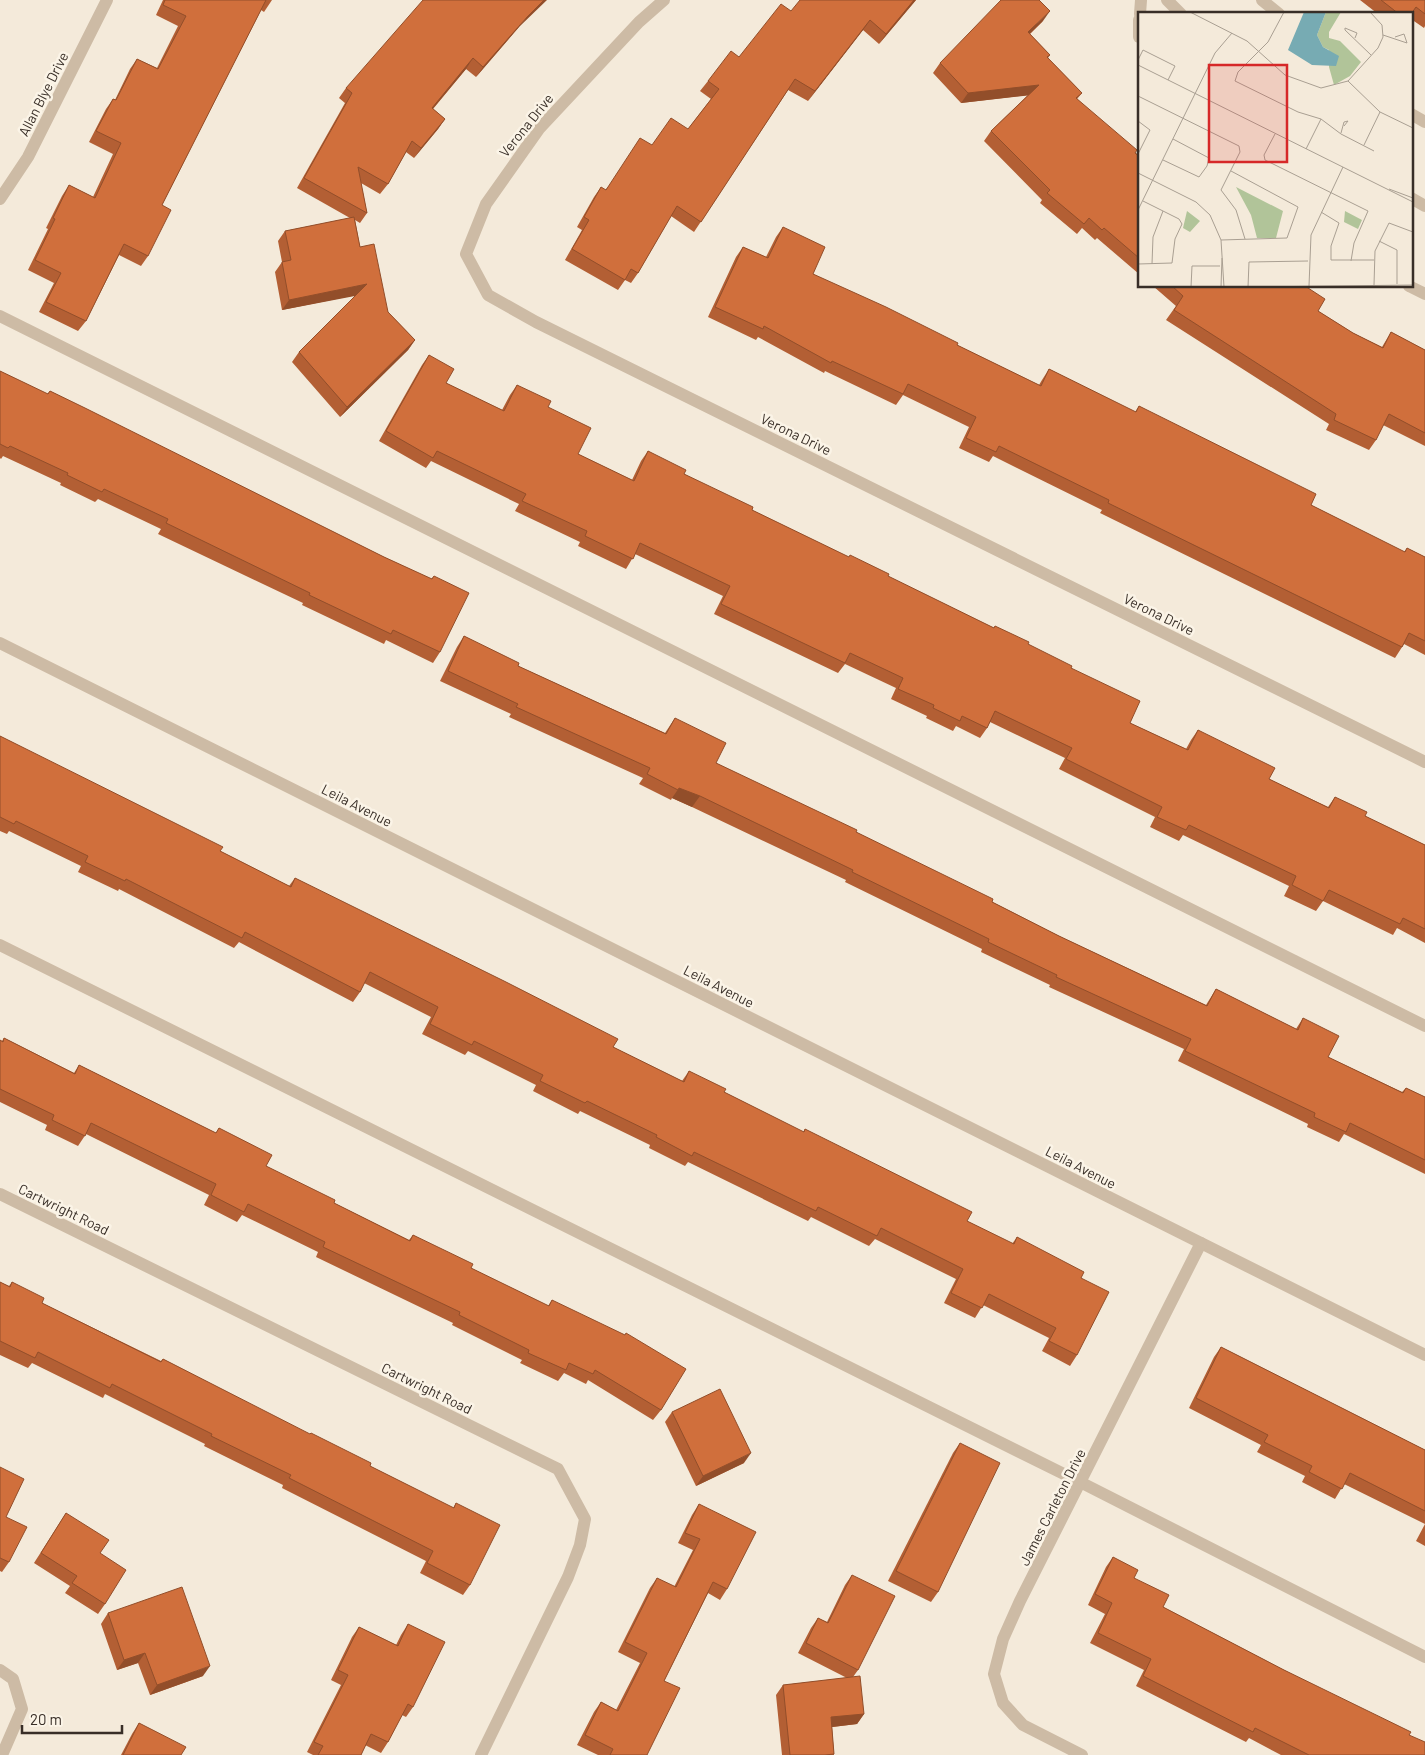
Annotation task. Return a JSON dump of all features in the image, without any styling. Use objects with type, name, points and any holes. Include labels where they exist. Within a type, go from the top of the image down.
[{"type":"street","name":"Allan Blye Drive","points":[[0,199],[28,157],[107,0]]},
{"type":"street","name":"Verona Drive","points":[[664,0],[639,22],[539,129],[486,204],[466,254],[488,295],[554,331],[1425,762]]},
{"type":"street","points":[[1167,0],[1179,12]]},
{"type":"street","points":[[1262,0],[1277,12]]},
{"type":"street","points":[[1412,115],[1425,122]]},
{"type":"street","points":[[1412,199],[1425,206]]},
{"type":"street","points":[[1412,288],[1425,294]]},
{"type":"street","points":[[0,316],[1425,1026]]},
{"type":"street","name":"Leila Avenue","points":[[0,643],[1425,1355]]},
{"type":"street","points":[[0,945],[1082,1483],[1425,1657]]},
{"type":"street","name":"Cartwright Road","points":[[0,1194],[558,1470],[585,1519],[580,1545],[568,1577],[481,1755]]},
{"type":"street","name":"James Carleton Drive","points":[[1082,1755],[1023,1725],[1002,1703],[994,1674],[1003,1638],[1020,1601],[1082,1483],[1201,1243]]},
{"type":"street","points":[[0,1670],[13,1679],[22,1709],[2,1755]]},
{"type":"building","points":[[165,0],[266,0],[162,205],[171,210],[148,256],[124,244],[86,321],[46,302],[61,273],[35,260],[69,185],[95,198],[121,143],[96,131],[113,99],[116,100],[137,59],[158,69],[186,16],[163,5]]},
{"type":"building","points":[[423,0],[544,0],[483,67],[473,58],[432,108],[445,119],[421,148],[412,141],[388,184],[358,167],[367,213],[304,178],[352,93],[346,88]]},
{"type":"building","points":[[800,0],[914,0],[886,34],[870,20],[815,91],[795,79],[701,222],[677,206],[638,273],[631,269],[625,280],[572,249],[589,220],[584,217],[601,187],[606,190],[640,138],[652,145],[671,118],[688,129],[719,89],[708,81],[731,51],[739,57],[781,4],[791,11]]},
{"type":"building","points":[[1001,0],[1039,0],[1050,11],[1028,32],[1050,55],[1047,57],[1082,93],[1076,98],[1137,150],[1135,153],[1138,155],[1138,257],[1104,228],[1102,230],[1089,218],[1084,224],[1047,193],[1050,190],[991,131],[1039,85],[968,93],[940,63]]},
{"type":"building","points":[[1381,0],[1425,0],[1425,14],[1416,7],[1412,13],[1396,12]]},
{"type":"building","points":[[354,217],[360,247],[374,244],[388,312],[415,340],[347,407],[299,352],[367,284],[289,300],[282,262],[291,260],[285,231]]},
{"type":"building","points":[[783,227],[825,247],[813,274],[886,307],[958,343],[957,345],[1041,386],[1049,369],[1136,412],[1139,406],[1316,494],[1311,505],[1405,552],[1407,548],[1425,557],[1425,641],[1409,633],[1402,647],[1108,503],[1109,500],[999,446],[996,452],[966,438],[976,417],[908,384],[903,394],[832,361],[831,363],[764,326],[763,329],[715,307],[743,247],[768,258]]},
{"type":"building","points":[[1174,288],[1308,288],[1325,299],[1318,311],[1353,333],[1383,348],[1391,332],[1425,350],[1425,433],[1389,414],[1376,440],[1334,420],[1336,414],[1174,310],[1183,296]]},
{"type":"building","points":[[429,355],[454,369],[446,383],[504,411],[517,385],[551,401],[548,407],[591,428],[578,454],[634,481],[648,451],[686,470],[684,474],[753,507],[752,510],[849,557],[850,555],[889,574],[888,576],[994,628],[995,626],[1029,642],[1028,644],[1072,666],[1071,668],[1140,701],[1130,723],[1188,750],[1198,730],[1275,768],[1269,779],[1329,808],[1335,797],[1367,812],[1365,816],[1425,845],[1425,929],[1403,918],[1400,924],[1329,890],[1323,901],[1292,885],[1296,876],[1189,825],[1186,830],[1157,817],[1162,807],[1066,759],[1072,748],[995,711],[987,728],[962,716],[960,721],[933,708],[934,705],[898,689],[903,678],[850,653],[845,663],[721,604],[730,586],[640,543],[633,559],[585,536],[587,531],[522,501],[526,494],[437,451],[433,458],[386,431]]},
{"type":"building","points":[[0,371],[48,394],[50,391],[384,557],[432,579],[434,576],[469,593],[440,652],[393,630],[391,634],[166,523],[168,519],[104,489],[102,492],[67,475],[68,473],[10,446],[8,448],[0,444]]},
{"type":"building","points":[[464,636],[519,663],[518,666],[666,734],[675,718],[726,743],[716,763],[857,830],[856,832],[993,899],[992,902],[1059,936],[1207,1006],[1216,989],[1298,1030],[1303,1018],[1339,1036],[1328,1057],[1403,1093],[1406,1088],[1425,1097],[1425,1160],[1350,1123],[1346,1132],[1314,1117],[1315,1113],[1185,1051],[1191,1039],[1056,977],[1057,975],[988,942],[989,939],[852,872],[853,870],[700,796],[679,788],[678,790],[647,774],[650,768],[516,707],[518,704],[448,671]]},
{"type":"building","points":[[0,736],[223,847],[220,851],[291,887],[295,878],[504,981],[618,1039],[613,1047],[684,1082],[689,1071],[726,1089],[724,1092],[804,1132],[805,1129],[972,1212],[967,1221],[1014,1244],[1017,1237],[1084,1272],[1081,1278],[1109,1292],[1077,1355],[1049,1341],[1056,1328],[989,1294],[982,1308],[951,1293],[963,1269],[881,1228],[877,1236],[818,1207],[816,1211],[694,1152],[692,1156],[656,1137],[657,1135],[587,1101],[585,1103],[540,1081],[543,1075],[474,1041],[472,1045],[430,1024],[438,1007],[370,972],[360,992],[245,932],[242,938],[126,879],[125,881],[85,862],[88,856],[16,821],[14,824],[0,817]]},
{"type":"building","points":[[4,1038],[75,1074],[79,1065],[216,1133],[219,1128],[272,1155],[266,1166],[335,1200],[334,1203],[410,1241],[413,1235],[473,1264],[471,1268],[549,1306],[552,1300],[625,1335],[626,1333],[686,1369],[661,1410],[595,1370],[593,1374],[569,1363],[566,1370],[528,1353],[529,1350],[459,1315],[460,1312],[323,1247],[325,1242],[248,1204],[244,1212],[211,1195],[216,1184],[91,1123],[85,1136],[52,1120],[54,1115],[0,1089],[0,1040],[3,1042]]},
{"type":"building","points":[[0,1282],[10,1287],[12,1282],[44,1298],[42,1303],[161,1362],[163,1359],[371,1463],[370,1466],[454,1508],[456,1503],[500,1525],[470,1585],[427,1563],[433,1551],[289,1478],[291,1475],[112,1384],[110,1388],[38,1352],[35,1358],[0,1341]]},
{"type":"building","points":[[1221,1347],[1425,1450],[1425,1511],[1350,1473],[1342,1489],[1309,1472],[1312,1466],[1264,1442],[1268,1435],[1196,1398]]},
{"type":"building","points":[[720,1389],[751,1453],[703,1476],[672,1412]]},
{"type":"building","points":[[960,1443],[1000,1463],[938,1592],[896,1571]]},
{"type":"building","points":[[0,1467],[24,1479],[6,1517],[27,1527],[9,1562],[0,1558]]},
{"type":"building","points":[[699,1504],[756,1532],[727,1589],[713,1582],[664,1681],[680,1688],[647,1755],[610,1755],[613,1749],[585,1735],[601,1702],[618,1711],[647,1653],[625,1642],[657,1578],[676,1587],[700,1539],[685,1533]]},
{"type":"building","points":[[66,1513],[109,1540],[100,1553],[126,1570],[105,1604],[72,1583],[77,1576],[41,1553]]},
{"type":"building","points":[[1113,1557],[1138,1570],[1134,1578],[1169,1595],[1163,1607],[1284,1670],[1411,1732],[1409,1735],[1425,1742],[1425,1755],[1309,1755],[1255,1728],[1253,1732],[1143,1676],[1151,1659],[1098,1633],[1112,1603],[1095,1594]]},
{"type":"building","points":[[852,1575],[895,1596],[858,1670],[806,1643],[818,1618],[828,1623]]},
{"type":"building","points":[[182,1587],[210,1666],[157,1685],[145,1653],[124,1660],[108,1613]]},
{"type":"building","points":[[408,1624],[445,1642],[413,1707],[408,1704],[388,1742],[371,1734],[361,1755],[318,1755],[323,1746],[314,1742],[348,1675],[338,1670],[359,1627],[398,1646]]},
{"type":"building","points":[[860,1676],[864,1714],[831,1717],[834,1754],[790,1755],[783,1685]]},
{"type":"building","points":[[139,1723],[186,1747],[181,1755],[123,1755]]}]
